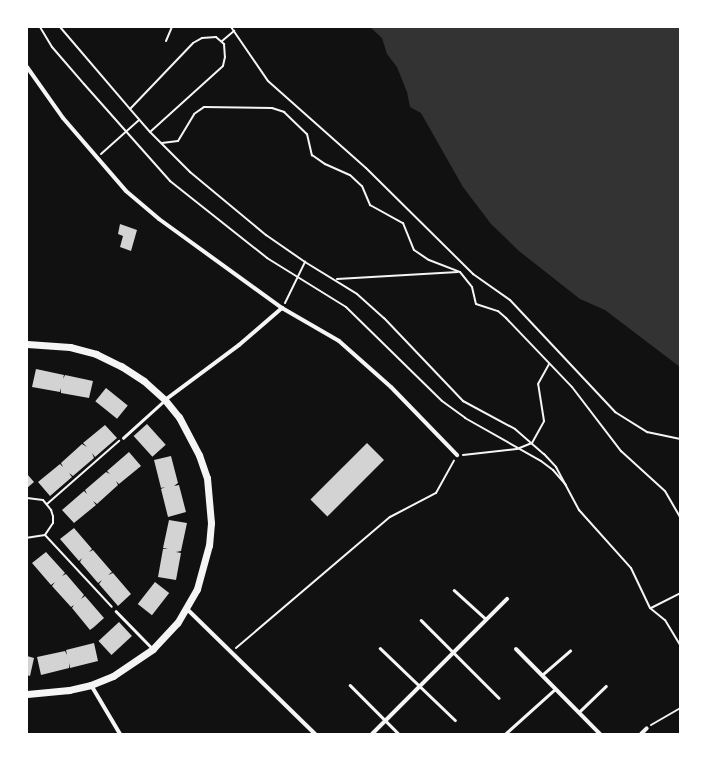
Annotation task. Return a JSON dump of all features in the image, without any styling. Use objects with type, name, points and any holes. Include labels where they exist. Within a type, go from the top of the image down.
[{"type":"street","points":[[27,67],[63,118],[126,191],[159,219],[282,308],[338,341],[391,387],[457,455]]},
{"type":"street","points":[[165,400],[239,345],[282,308]]},
{"type":"street","points":[[27,344],[70,347],[96,354],[121,366],[144,381],[165,400],[191,436],[206,478],[210,501],[209,545],[197,588],[187,608],[153,649],[113,676],[91,685],[69,690],[27,694]]},
{"type":"street","points":[[372,734],[508,599]]},
{"type":"street","points":[[187,608],[315,734]]},
{"type":"street","points":[[516,649],[600,734]]},
{"type":"street","points":[[91,685],[120,734]]},
{"type":"street","points":[[641,734],[647,728]]},
{"type":"lane","points":[[123,438],[165,400]]},
{"type":"lane","points":[[454,590],[487,620]]},
{"type":"lane","points":[[116,611],[153,649]]},
{"type":"lane","points":[[421,620],[499,698]]},
{"type":"lane","points":[[380,648],[455,720]]},
{"type":"lane","points":[[542,675],[570,651]]},
{"type":"lane","points":[[350,685],[399,734]]},
{"type":"lane","points":[[579,713],[606,686]]},
{"type":"lane","points":[[505,734],[555,688]]},
{"type":"path","points":[[40,27],[52,47],[126,133],[170,181],[267,258],[346,307],[442,401],[465,418],[553,470],[570,491]]},
{"type":"path","points":[[60,27],[139,120],[190,172],[230,206],[305,262],[336,279],[358,294],[384,318],[463,401],[501,420],[532,443],[556,467],[579,510],[631,568],[650,608],[665,620],[680,645]]},
{"type":"path","points":[[166,41],[172,27]]},
{"type":"path","points":[[231,27],[235,30],[268,81],[366,168],[473,274],[510,300],[615,412],[647,432],[680,439]]},
{"type":"path","points":[[222,41],[235,30]]},
{"type":"path","points":[[130,109],[193,43],[202,38],[216,37],[222,41],[224,44],[226,57],[222,66],[150,132]]},
{"type":"path","points":[[162,143],[178,141],[194,114],[204,107],[277,109],[304,130],[312,155],[325,164],[350,175],[362,186],[370,205],[403,223],[414,250],[422,257],[460,272],[472,287],[476,304],[498,311],[572,387],[621,451],[665,491],[680,517]]},
{"type":"path","points":[[96,158],[139,120]]},
{"type":"path","points":[[282,308],[305,262]]},
{"type":"path","points":[[336,279],[460,272]]},
{"type":"path","points":[[230,652],[390,516],[436,493],[457,455],[517,449],[532,443],[544,421],[538,384],[549,364]]},
{"type":"path","points":[[47,504],[123,438]]},
{"type":"path","points":[[27,498],[38,498],[47,504],[53,516],[53,523],[45,535],[27,538]]},
{"type":"path","points":[[45,535],[116,611]]},
{"type":"path","points":[[650,608],[680,593]]},
{"type":"path","points":[[647,728],[680,708]]},
{"type":"shaded area","points":[[370,27],[680,27],[680,367],[605,310],[580,299],[519,251],[491,224],[463,187],[421,113],[410,107],[407,92],[397,67],[387,54],[382,38]]},
{"type":"building","points":[[120,224],[137,230],[131,251],[120,247],[123,236],[118,234]]},
{"type":"building","points":[[36,369],[64,375],[63,379],[65,375],[93,381],[89,398],[61,393],[61,388],[60,392],[32,387]]},
{"type":"building","points":[[106,388],[128,406],[117,419],[95,401]]},
{"type":"building","points":[[147,424],[166,445],[152,457],[134,436]]},
{"type":"building","points":[[105,425],[117,438],[95,457],[92,453],[94,458],[73,476],[69,473],[72,477],[50,496],[38,482],[60,464],[63,467],[61,463],[82,444],[87,447],[83,443]]},
{"type":"building","points":[[367,443],[384,460],[327,517],[310,500]]},
{"type":"building","points":[[129,452],[141,466],[119,484],[116,481],[118,485],[97,504],[93,501],[96,505],[74,523],[62,510],[84,491],[87,494],[85,490],[106,472],[110,474],[107,471]]},
{"type":"building","points":[[171,456],[178,483],[174,486],[179,485],[186,512],[168,517],[161,489],[165,487],[161,488],[154,460]]},
{"type":"building","points":[[27,474],[34,482],[27,488]]},
{"type":"building","points":[[169,520],[187,523],[181,551],[176,552],[181,553],[176,580],[158,577],[163,549],[168,549],[163,548]]},
{"type":"building","points":[[74,528],[92,549],[89,552],[93,550],[112,572],[108,575],[113,573],[131,594],[118,606],[99,584],[102,580],[98,583],[80,562],[82,558],[79,561],[60,539]]},
{"type":"building","points":[[46,552],[65,573],[62,576],[66,574],[84,595],[81,599],[85,596],[104,618],[90,630],[72,608],[74,605],[71,607],[52,586],[55,582],[51,585],[32,563]]},
{"type":"building","points":[[155,582],[169,593],[152,615],[138,604]]},
{"type":"building","points":[[119,622],[132,636],[111,655],[99,641]]},
{"type":"building","points":[[94,643],[98,661],[70,668],[69,663],[69,668],[41,675],[37,657],[65,651],[67,655],[66,650]]},
{"type":"building","points":[[27,656],[34,658],[30,676],[27,675]]}]
